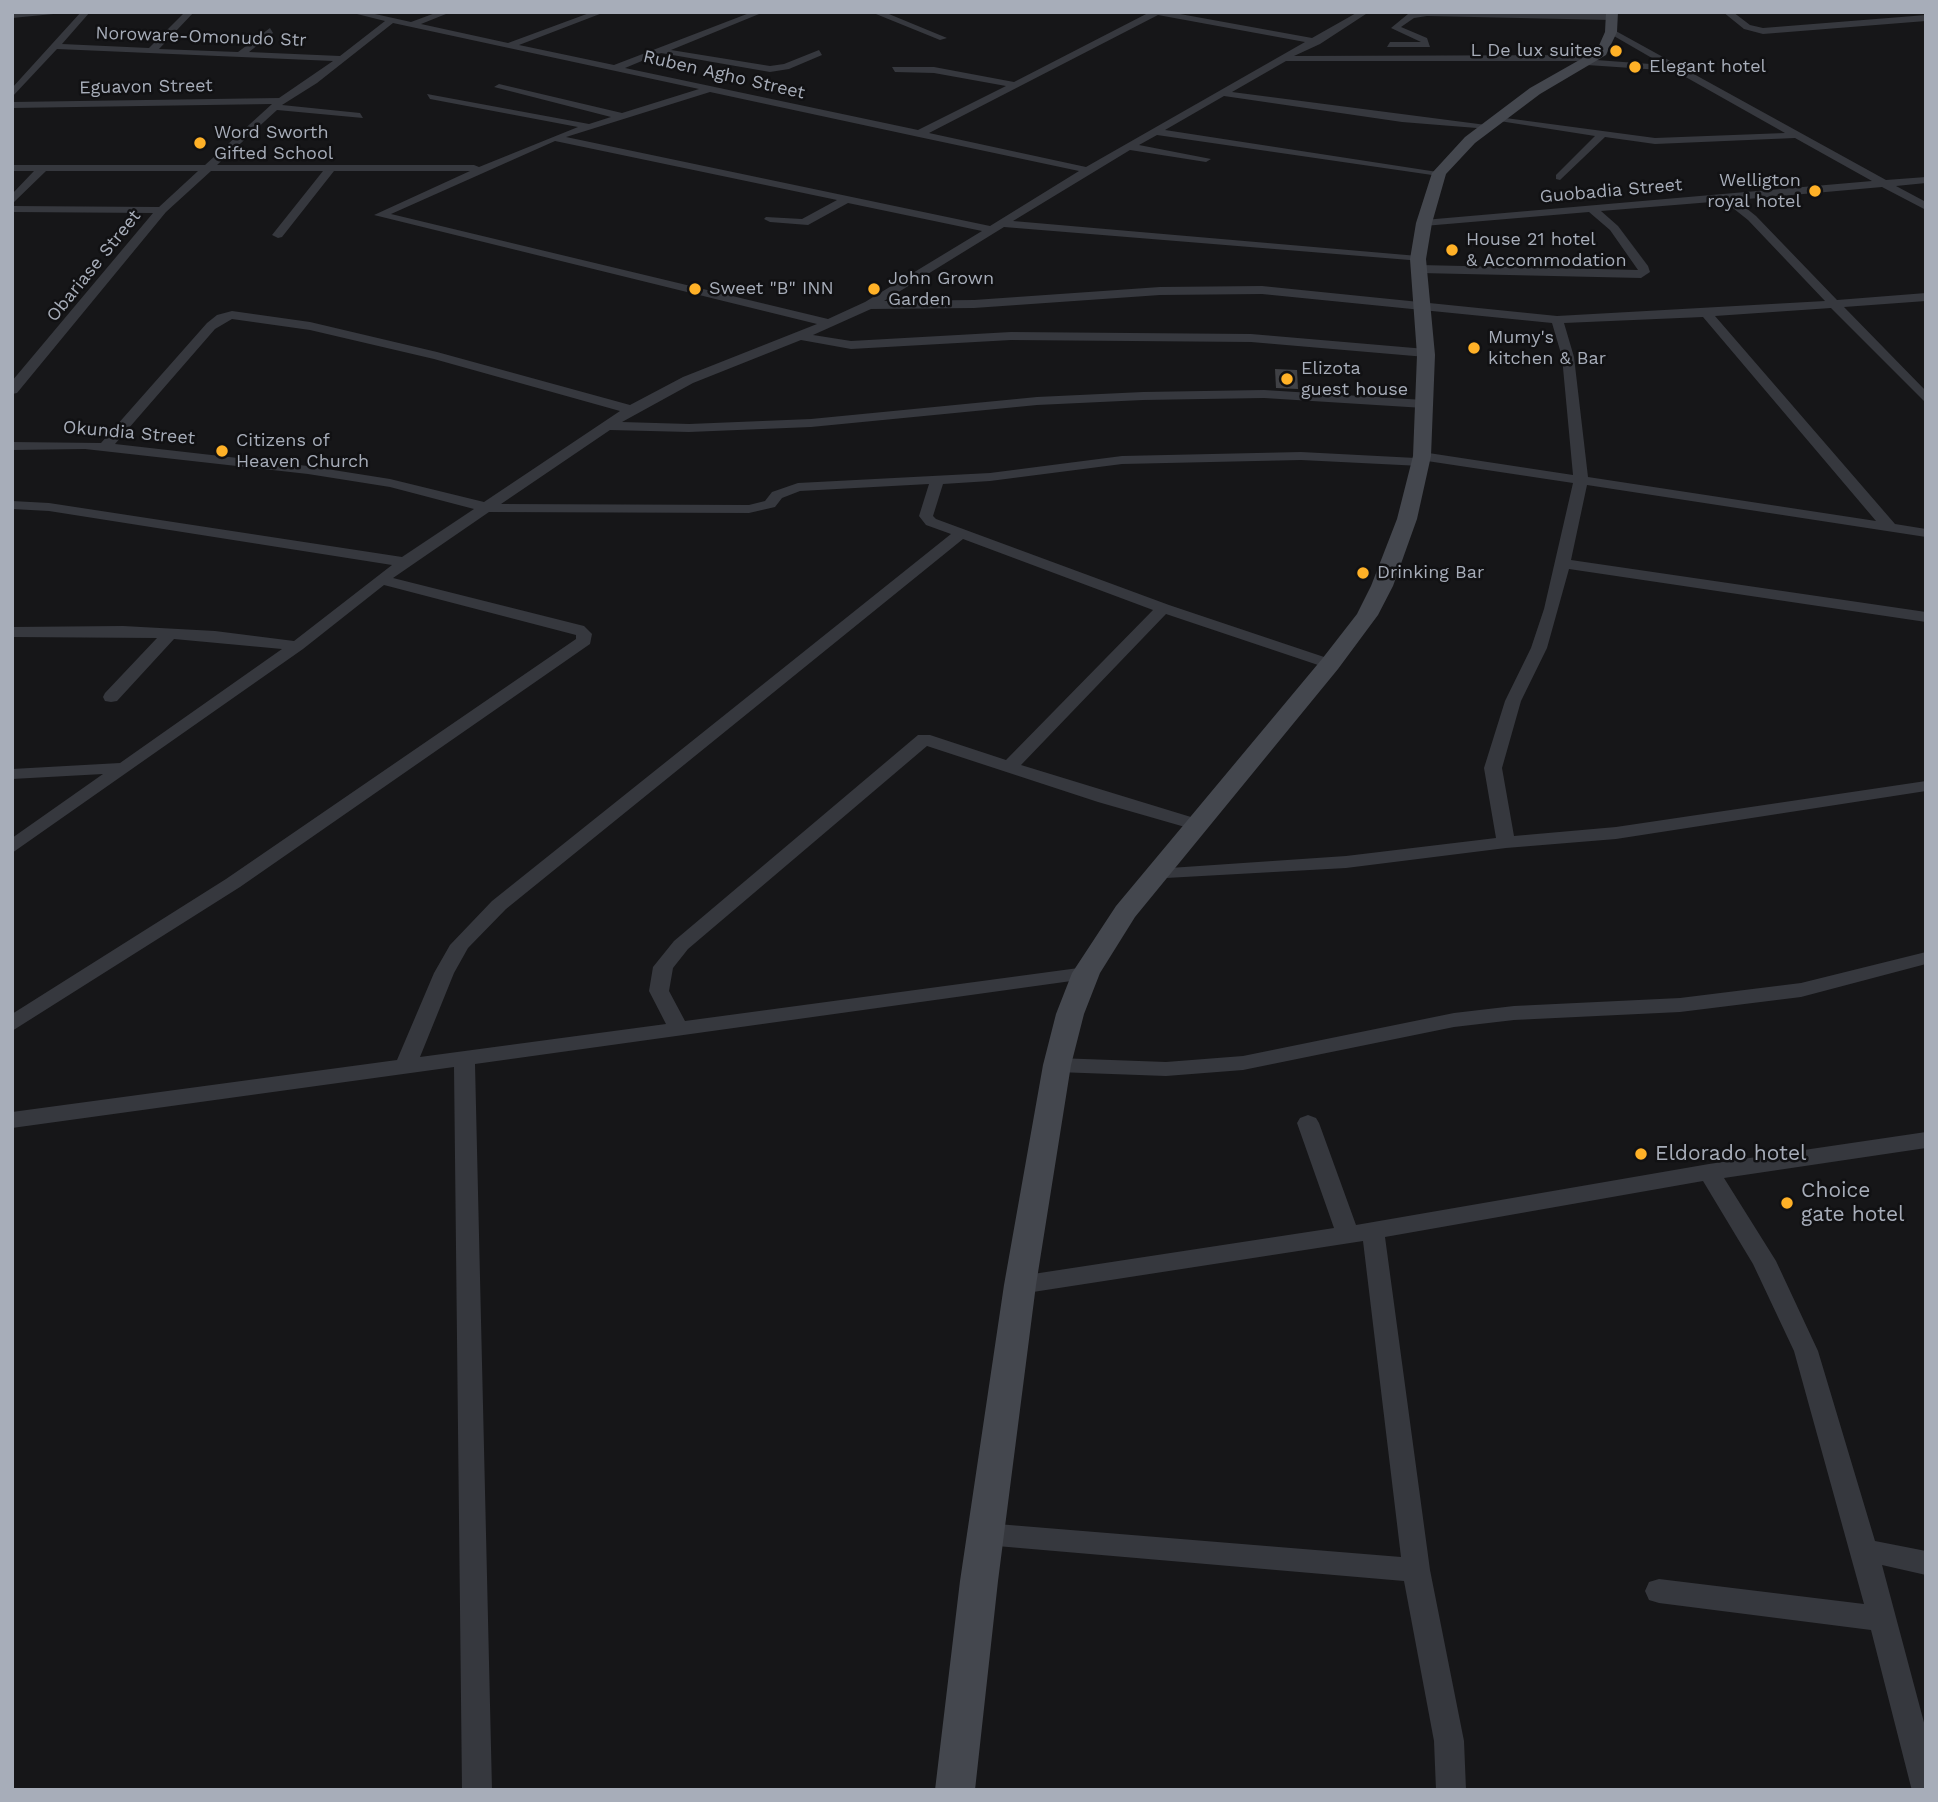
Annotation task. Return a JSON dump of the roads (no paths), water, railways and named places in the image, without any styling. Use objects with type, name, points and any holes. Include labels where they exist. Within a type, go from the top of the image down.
[{"type":"street","points":[[12,15],[70,12]]},
{"type":"street","points":[[12,94],[58,47],[86,12]]},
{"type":"street","points":[[152,50],[190,12]]},
{"type":"street","name":"Ruben Agho Street","points":[[354,12],[1088,170]]},
{"type":"street","points":[[414,23],[447,12]]},
{"type":"street","points":[[509,45],[601,12]]},
{"type":"street","points":[[618,67],[760,12]]},
{"type":"street","points":[[875,12],[943,38]]},
{"type":"street","points":[[12,847],[297,646],[405,562],[631,410],[688,380],[800,336],[869,305],[1088,170],[1288,59],[1365,12]]},
{"type":"street","points":[[1727,12],[1747,27],[1763,31],[1926,18]]},
{"type":"street","points":[[919,134],[1155,13],[1317,42]]},
{"type":"street","points":[[1427,45],[1424,40],[1395,28],[1411,16],[1427,13],[1611,20],[1682,70],[1926,207]]},
{"type":"street","name":"Obariase Street","points":[[12,390],[162,210],[278,104],[343,59],[392,20]]},
{"type":"street","points":[[955,1790],[985,1534],[1020,1285],[1057,1065],[1070,1014],[1086,973],[1125,912],[1330,664],[1367,615],[1382,586],[1407,520],[1421,459],[1426,353],[1419,264],[1424,223],[1440,173],[1452,156],[1494,123],[1535,92],[1590,60],[1606,47],[1611,20]]},
{"type":"street","points":[[241,54],[270,31]]},
{"type":"street","points":[[1390,45],[1441,45]]},
{"type":"street","name":"Noroware-Omonudo Str","points":[[58,47],[343,59]]},
{"type":"street","points":[[663,51],[769,69],[786,67],[819,53]]},
{"type":"street","points":[[1288,59],[1590,60],[1682,70]]},
{"type":"street","points":[[895,69],[934,70],[1018,85]]},
{"type":"street","points":[[499,87],[624,117]]},
{"type":"street","points":[[709,89],[554,138],[380,215],[830,323]]},
{"type":"street","points":[[1227,93],[1402,120],[1494,123],[1668,141],[1799,135]]},
{"type":"street","points":[[430,96],[587,126]]},
{"type":"street","name":"Eguavon Street","points":[[12,105],[278,104],[360,116]]},
{"type":"street","points":[[1158,132],[1440,173]]},
{"type":"street","points":[[1560,177],[1601,136]]},
{"type":"street","points":[[554,138],[845,200],[995,226],[1419,264],[1640,274],[1644,272],[1614,228],[1594,211]]},
{"type":"street","points":[[1130,147],[1206,159]]},
{"type":"street","points":[[12,168],[485,167]]},
{"type":"street","points":[[12,201],[43,168]]},
{"type":"street","points":[[278,235],[330,169]]},
{"type":"street","name":"Guobadia Street","points":[[1424,223],[1594,211],[1926,180]]},
{"type":"street","points":[[1727,198],[1752,218],[1926,399]]},
{"type":"street","points":[[770,219],[804,223],[845,200]]},
{"type":"street","points":[[12,209],[162,210]]},
{"type":"street","points":[[869,305],[974,304],[1097,294],[1262,290],[1557,320],[1706,313],[1926,297]]},
{"type":"street","points":[[1706,313],[1892,530]]},
{"type":"street","points":[[105,447],[211,326],[221,318],[232,315],[310,326],[437,355],[631,410]]},
{"type":"street","points":[[1506,842],[1493,768],[1513,701],[1539,648],[1552,609],[1581,480],[1573,426],[1568,358],[1557,320]]},
{"type":"street","points":[[800,336],[851,345],[1011,336],[1238,338],[1426,353]]},
{"type":"street","points":[[610,426],[689,428],[811,423],[1037,401],[1143,396],[1264,394],[1424,404]]},
{"type":"street","name":"Okundia Street","points":[[12,446],[105,447],[308,470],[390,483],[489,508],[749,509],[770,504],[786,491],[798,487],[937,481],[1122,460],[1301,456],[1421,459],[1581,480],[1892,530],[1926,533]]},
{"type":"street","points":[[937,481],[926,516],[931,522],[959,535],[1163,608],[1330,664]]},
{"type":"street","points":[[12,505],[49,507],[405,562]]},
{"type":"street","points":[[405,1067],[444,973],[460,945],[499,905],[959,535]]},
{"type":"street","points":[[1562,563],[1926,617]]},
{"type":"street","points":[[12,1024],[233,883],[584,641],[584,634],[578,629],[381,580]]},
{"type":"street","points":[[1011,765],[1163,608]]},
{"type":"street","points":[[12,632],[64,630],[169,634],[297,646]]},
{"type":"street","points":[[111,697],[169,634]]},
{"type":"street","points":[[679,1030],[659,991],[663,967],[681,945],[924,739],[938,741],[1104,798],[1198,825]]},
{"type":"street","points":[[12,774],[124,767]]},
{"type":"street","points":[[1155,875],[1346,862],[1506,842],[1616,833],[1926,786]]},
{"type":"street","points":[[1057,1065],[1167,1069],[1243,1063],[1454,1020],[1514,1013],[1680,1005],[1801,989],[1926,958]]},
{"type":"street","points":[[12,1120],[1086,973]]},
{"type":"street","points":[[464,1060],[477,1790]]},
{"type":"street","points":[[1308,1123],[1360,1233],[1416,1570],[1448,1741],[1451,1790]]},
{"type":"street","points":[[1020,1285],[1360,1233],[1709,1172],[1926,1140]]},
{"type":"street","points":[[1709,1172],[1764,1261],[1806,1352],[1864,1550],[1926,1787]]},
{"type":"street","points":[[985,1534],[1416,1570]]},
{"type":"street","points":[[1864,1550],[1926,1563]]},
{"type":"street","points":[[1660,1591],[1882,1619]]},
{"type":"place","name":"L De lux suites","points":[[1616,51]]},
{"type":"place","name":"Elegant hotel","points":[[1635,67]]},
{"type":"place","name":"Word Sworth Gifted School","points":[[200,143]]},
{"type":"place","name":"Welligton royal hotel","points":[[1815,191]]},
{"type":"place","name":"House 21 hotel & Accommodation","points":[[1452,250]]},
{"type":"place","name":"Sweet \"B\" INN","points":[[695,289]]},
{"type":"place","name":"John Grown Garden","points":[[874,289]]},
{"type":"place","name":"Mumy's kitchen & Bar","points":[[1474,348]]},
{"type":"place","name":"Elizota guest house","points":[[1287,379]]},
{"type":"place","name":"Citizens of Heaven Church","points":[[222,451]]},
{"type":"place","name":"Drinking Bar","points":[[1363,573]]},
{"type":"place","name":"Eldorado hotel","points":[[1641,1154]]},
{"type":"place","name":"Choice gate hotel","points":[[1787,1203]]}]
